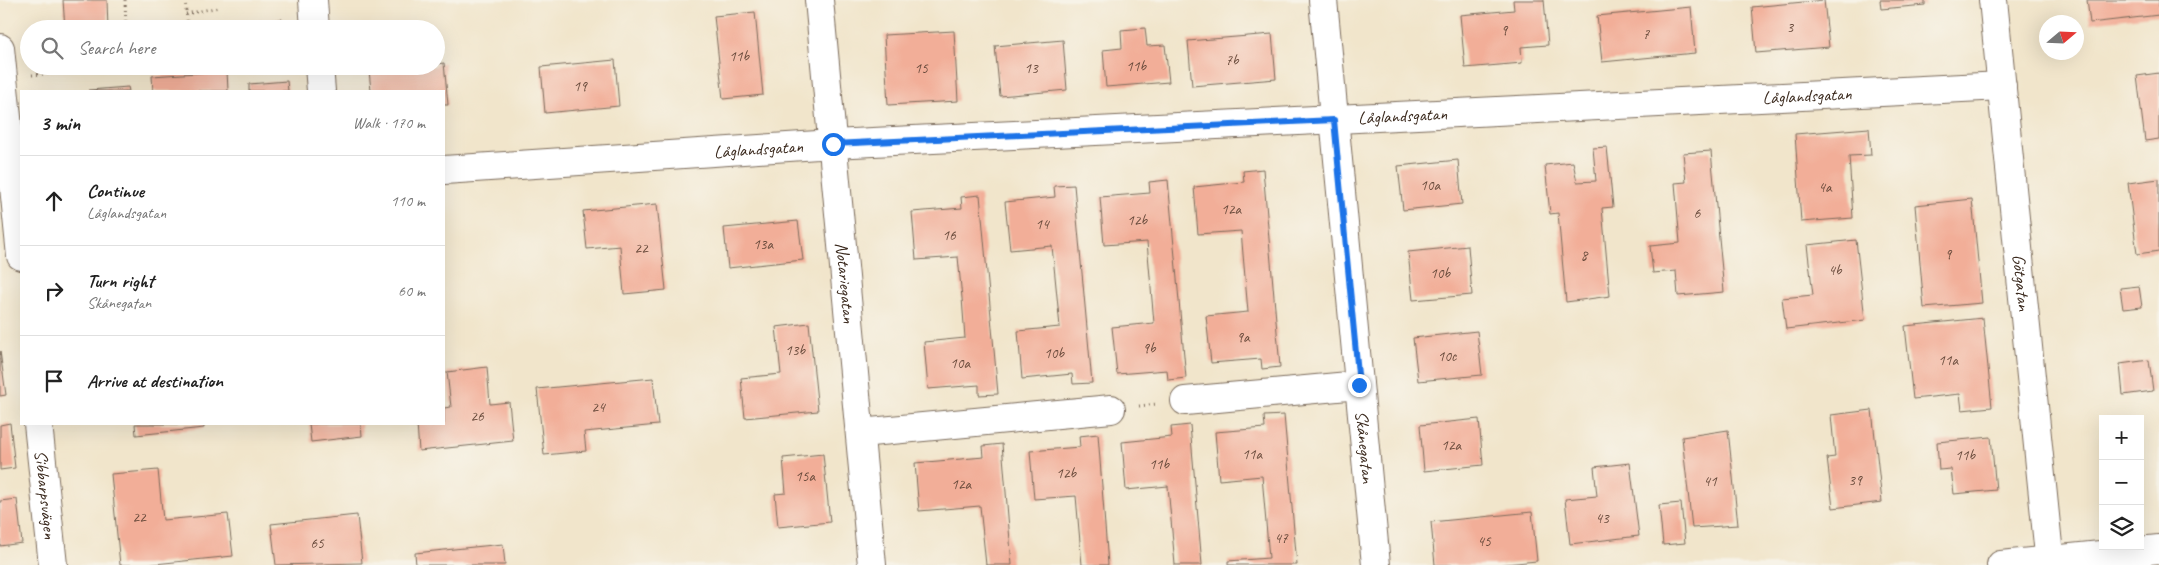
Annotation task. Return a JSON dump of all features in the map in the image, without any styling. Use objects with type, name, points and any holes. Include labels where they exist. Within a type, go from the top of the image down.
[{"type":"street","points":[[313,0],[314,20]]},
{"type":"street","name":"Notariegatan","points":[[820,0],[872,565]]},
{"type":"street","name":"Skånegatan","points":[[1323,0],[1376,565]]},
{"type":"street","name":"Götgatan","points":[[1994,0],[2049,562]]},
{"type":"street","points":[[0,48],[20,246]]},
{"type":"street","points":[[320,75],[321,90]]},
{"type":"street","name":"Låglandsgatan","points":[[445,170],[833,144],[2002,86]]},
{"type":"street","points":[[1186,401],[1359,385]]},
{"type":"street","points":[[860,433],[1112,409]]},
{"type":"street","name":"Sibbarpsvägen","points":[[38,425],[53,565]]},
{"type":"street","points":[[2001,565],[2049,562],[2159,549]]},
{"type":"path","points":[[124,0],[125,20]]},
{"type":"path","points":[[184,0],[187,20]]},
{"type":"path","points":[[186,14],[219,7]]},
{"type":"path","points":[[3,77],[29,75]]},
{"type":"path","points":[[1112,409],[1186,401]]},
{"type":"building","points":[[63,0],[107,0],[108,20],[64,20]]},
{"type":"building","points":[[1513,0],[1544,0],[1548,45],[1521,47],[1522,63],[1465,68],[1460,15],[1514,10]]},
{"type":"building","points":[[1824,0],[1829,47],[1756,53],[1752,7]]},
{"type":"building","points":[[1880,0],[1925,0],[1925,5],[1881,9]]},
{"type":"building","points":[[2087,0],[2159,0],[2159,15],[2090,23]]},
{"type":"building","points":[[1691,7],[1695,53],[1602,62],[1597,16]]},
{"type":"building","points":[[755,12],[763,95],[723,99],[714,16]]},
{"type":"building","points":[[1145,28],[1147,46],[1165,45],[1169,82],[1106,87],[1103,50],[1122,48],[1121,30]]},
{"type":"building","points":[[954,31],[958,101],[888,105],[884,35]]},
{"type":"building","points":[[1272,34],[1276,79],[1192,86],[1188,41]]},
{"type":"building","points":[[1063,40],[1067,90],[1000,96],[995,46]]},
{"type":"building","points":[[615,60],[619,106],[545,113],[541,67]]},
{"type":"building","points":[[2159,73],[2159,139],[2145,141],[2137,76]]},
{"type":"building","points":[[445,74],[448,105],[445,105],[445,90],[371,90],[369,75]]},
{"type":"building","points":[[227,75],[228,90],[153,90],[152,76]]},
{"type":"building","points":[[287,81],[288,90],[249,90],[249,84]]},
{"type":"building","points":[[128,87],[129,90],[89,90]]},
{"type":"building","points":[[1869,128],[1871,155],[1849,156],[1853,218],[1801,222],[1795,134]]},
{"type":"building","points":[[1607,147],[1613,207],[1602,208],[1610,296],[1566,302],[1558,213],[1550,214],[1545,165],[1573,162],[1577,182],[1596,181],[1593,148]]},
{"type":"building","points":[[1711,151],[1724,292],[1678,296],[1676,271],[1653,273],[1650,246],[1680,243],[1675,183],[1686,182],[1683,153]]},
{"type":"building","points":[[1458,160],[1462,204],[1403,210],[1398,166]]},
{"type":"building","points":[[1263,169],[1280,367],[1262,369],[1261,359],[1211,363],[1206,316],[1248,312],[1241,231],[1198,234],[1194,187],[1244,182],[1243,171]]},
{"type":"building","points":[[2159,179],[2159,251],[2137,254],[2128,183]]},
{"type":"building","points":[[1168,180],[1186,378],[1168,380],[1167,370],[1117,374],[1112,327],[1154,323],[1147,242],[1104,245],[1100,197],[1150,193],[1149,182]]},
{"type":"building","points":[[1074,185],[1092,383],[1073,384],[1072,374],[1022,379],[1018,331],[1060,327],[1052,246],[1010,250],[1005,202],[1055,197],[1054,186]]},
{"type":"building","points":[[980,195],[998,394],[979,395],[979,385],[928,389],[924,342],[965,338],[962,298],[958,257],[916,260],[912,212],[962,208],[961,197]]},
{"type":"building","points":[[1972,199],[1982,303],[1924,308],[1915,205]]},
{"type":"building","points":[[657,204],[666,290],[624,294],[620,246],[587,249],[583,211]]},
{"type":"building","points":[[798,221],[803,260],[728,268],[724,228]]},
{"type":"building","points":[[1856,240],[1865,320],[1786,329],[1782,298],[1813,295],[1807,245]]},
{"type":"building","points":[[1468,246],[1472,295],[1413,300],[1408,252]]},
{"type":"building","points":[[2139,286],[2142,307],[2123,309],[2120,288]]},
{"type":"building","points":[[1983,318],[1992,407],[1962,410],[1960,394],[1913,399],[1905,326]]},
{"type":"building","points":[[809,323],[818,411],[745,418],[741,378],[781,374],[776,327]]},
{"type":"building","points":[[1477,331],[1482,375],[1418,381],[1413,338]]},
{"type":"building","points":[[0,351],[6,395],[0,396]]},
{"type":"building","points":[[2149,360],[2153,391],[2123,395],[2120,364]]},
{"type":"building","points":[[487,367],[490,404],[509,402],[513,441],[419,451],[417,425],[445,425],[445,408],[451,407],[447,372]]},
{"type":"building","points":[[653,378],[658,425],[584,432],[586,451],[544,455],[537,389]]},
{"type":"building","points":[[1872,410],[1882,502],[1833,508],[1827,458],[1835,457],[1831,415]]},
{"type":"building","points":[[1284,415],[1297,565],[1228,565],[1228,561],[1269,558],[1262,476],[1219,480],[1215,432],[1265,428],[1264,416]]},
{"type":"building","points":[[1479,419],[1483,465],[1424,471],[1420,425]]},
{"type":"building","points":[[10,423],[15,468],[0,470],[0,425]]},
{"type":"building","points":[[135,425],[204,425],[204,428],[136,435]]},
{"type":"building","points":[[309,425],[361,425],[362,436],[311,442]]},
{"type":"building","points":[[1190,425],[1202,565],[1175,565],[1168,486],[1126,490],[1122,442],[1172,437],[1171,427]]},
{"type":"building","points":[[1728,430],[1738,525],[1692,528],[1682,437]]},
{"type":"building","points":[[1098,434],[1108,565],[1082,565],[1076,496],[1034,499],[1030,451],[1080,447],[1079,436]]},
{"type":"building","points":[[1991,437],[1996,490],[1954,494],[1951,469],[1939,470],[1937,442]]},
{"type":"building","points":[[1002,444],[1012,565],[986,565],[980,506],[919,511],[915,463],[984,457],[983,446]]},
{"type":"building","points":[[823,454],[830,522],[778,527],[775,494],[786,493],[783,458]]},
{"type":"building","points":[[1630,463],[1639,536],[1570,544],[1565,499],[1597,496],[1594,467]]},
{"type":"building","points":[[158,470],[163,520],[228,514],[233,556],[145,565],[120,565],[111,474]]},
{"type":"building","points":[[17,499],[22,543],[0,546],[0,501]]},
{"type":"building","points":[[1681,503],[1685,543],[1663,545],[1659,505]]},
{"type":"building","points":[[1532,512],[1537,561],[1495,565],[1435,565],[1431,522]]},
{"type":"building","points":[[357,515],[362,563],[276,565],[271,524]]},
{"type":"building","points":[[503,544],[505,565],[416,565],[415,553]]},
{"type":"route","points":[[833,144],[1334,120],[1359,385]]}]
